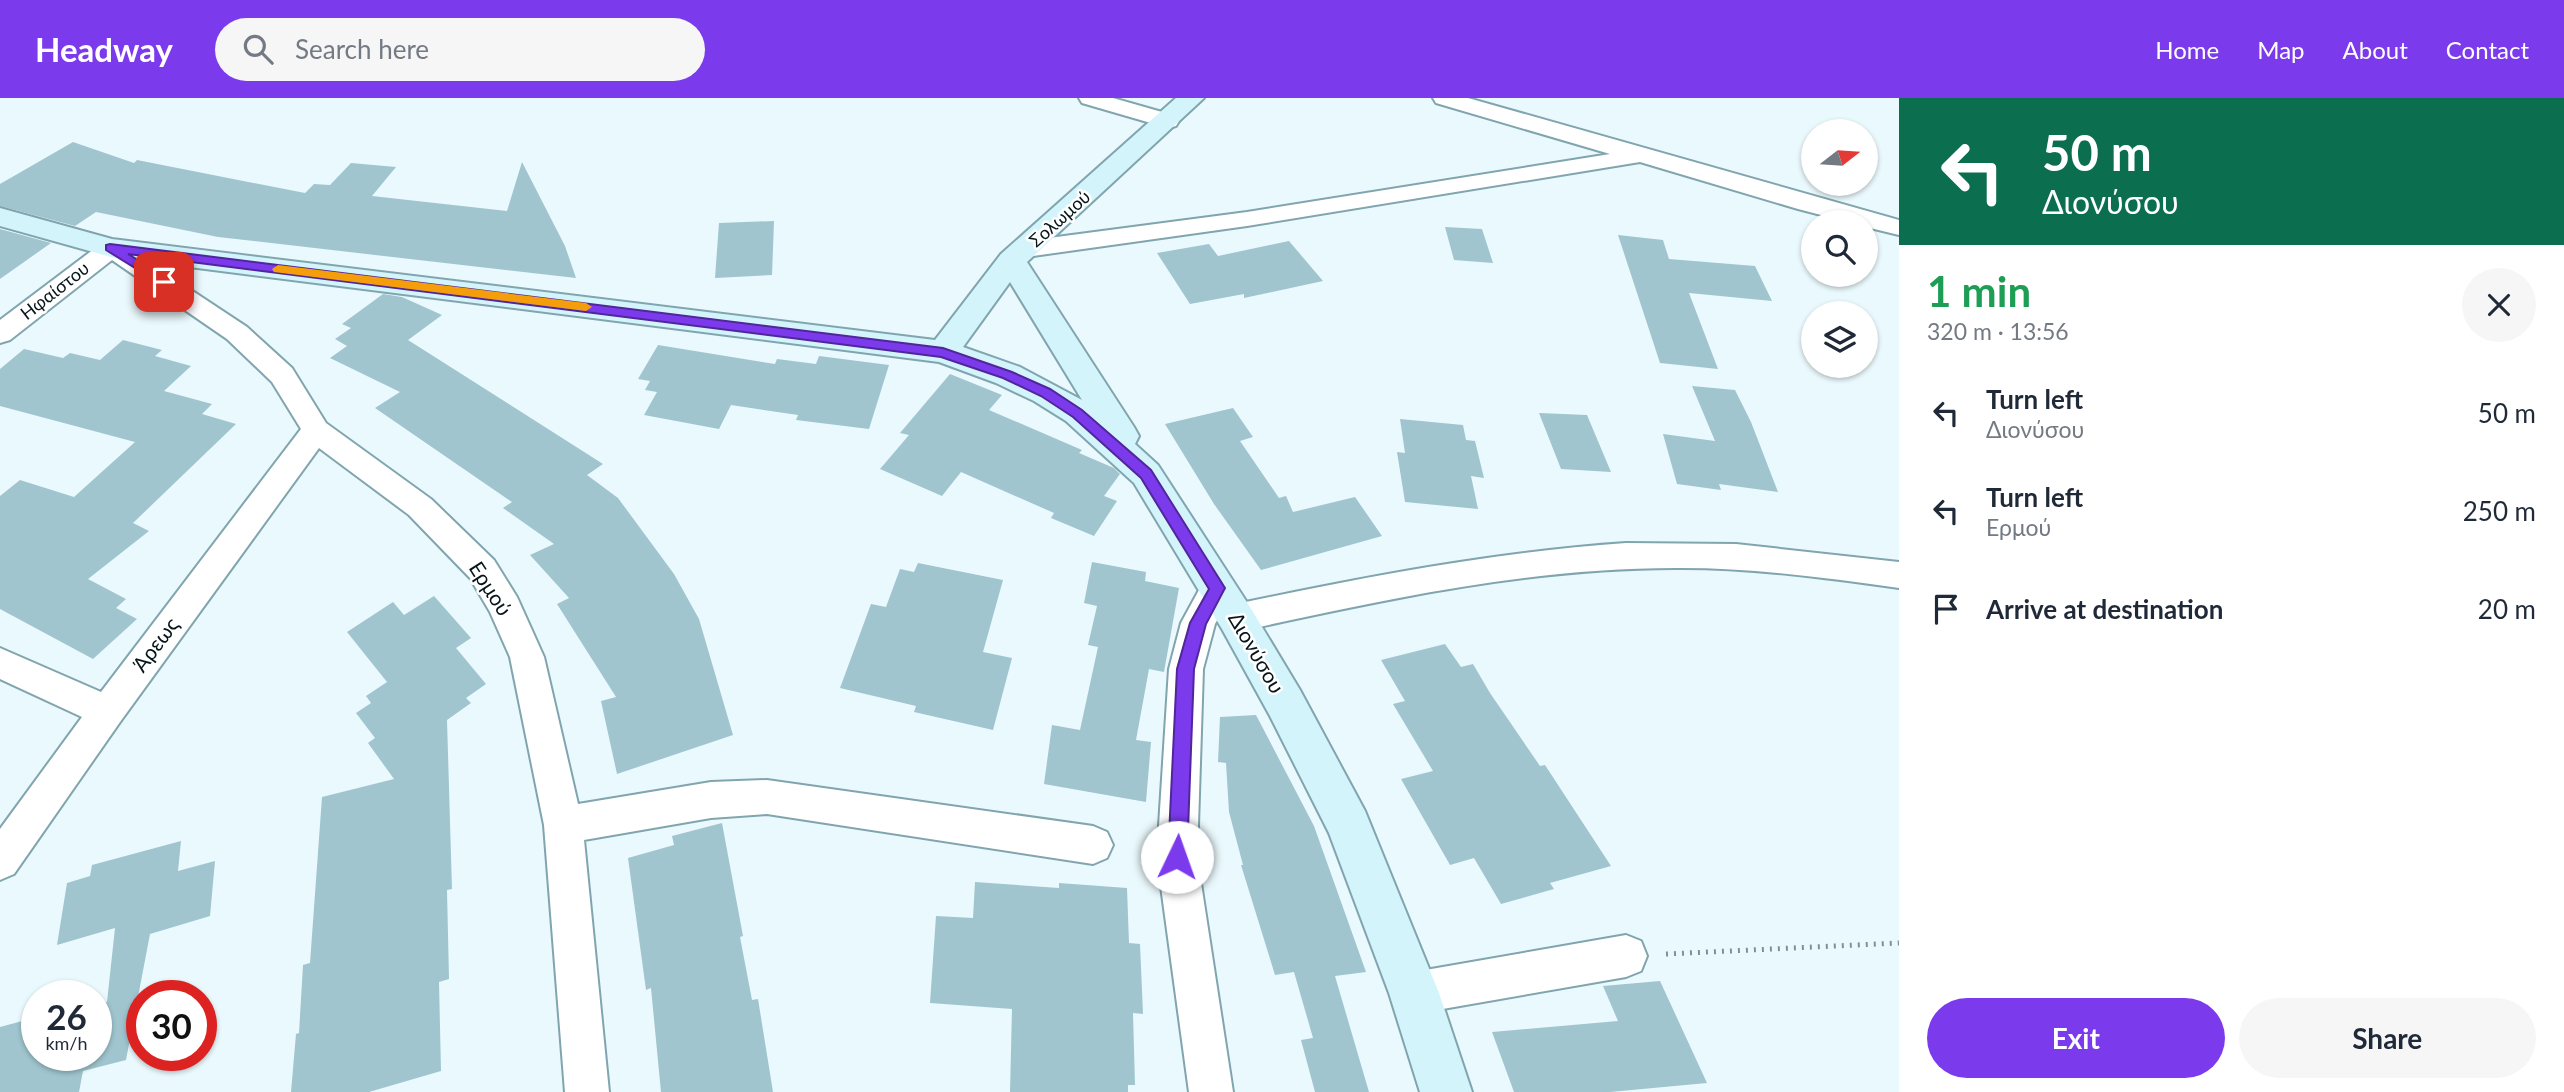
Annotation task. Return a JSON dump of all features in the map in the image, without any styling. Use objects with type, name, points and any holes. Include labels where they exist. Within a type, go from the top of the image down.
[{"type":"street","points":[[1090,98],[1168,121]]},
{"type":"street","name":"Σολωμού","points":[[943,352],[1019,255],[1191,98]]},
{"type":"street","points":[[1444,98],[1638,156],[1899,228]]},
{"type":"street","points":[[1146,474],[1019,255],[1638,156]]},
{"type":"street","name":"Διονύσου","points":[[0,217],[110,248],[943,352],[1007,375],[1045,393],[1077,413],[1146,474],[1227,603],[1310,748],[1349,826],[1414,993],[1446,1092]]},
{"type":"street","name":"Ηφαίστου","points":[[0,334],[110,248]]},
{"type":"street","name":"Ερμού","points":[[110,248],[237,333],[282,375],[316,430],[420,507],[482,569],[505,607],[527,657],[563,825],[587,1092]]},
{"type":"street","name":"Άρεως","points":[[0,861],[107,711],[316,430]]},
{"type":"street","points":[[1211,1092],[1177,857],[1185,669],[1198,623],[1227,603],[1387,585],[1461,573],[1614,557],[1683,555],[1755,559],[1898,576]]},
{"type":"street","points":[[0,663],[107,711]]},
{"type":"street","points":[[563,825],[677,805],[766,796],[1093,845]]},
{"type":"street","points":[[1414,993],[1626,956]]},
{"type":"path","points":[[1626,956],[1899,943]]},
{"type":"building","points":[[73,142],[134,163],[137,160],[305,193],[314,184],[330,185],[351,163],[396,167],[372,196],[507,211],[522,162],[565,246],[576,278],[218,237],[96,212],[75,226],[0,206],[0,184]]},
{"type":"building","points":[[774,221],[772,275],[715,278],[719,223]]},
{"type":"building","points":[[1445,227],[1482,229],[1493,263],[1454,260]]},
{"type":"building","points":[[0,229],[51,243],[0,279]]},
{"type":"building","points":[[1618,235],[1663,240],[1669,259],[1755,266],[1772,301],[1689,293],[1718,369],[1660,363]]},
{"type":"building","points":[[1289,241],[1323,281],[1244,298],[1244,294],[1190,304],[1157,253],[1209,244],[1218,256]]},
{"type":"building","points":[[383,294],[402,297],[442,315],[408,340],[603,464],[587,475],[618,498],[674,574],[699,619],[733,735],[617,774],[601,701],[616,697],[557,604],[569,598],[530,555],[554,544],[503,508],[512,502],[375,408],[400,392],[330,358],[347,346],[335,339],[351,328],[342,324]]},
{"type":"building","points":[[123,340],[162,350],[155,356],[191,366],[164,391],[212,404],[202,414],[236,424],[133,523],[149,531],[88,579],[126,599],[116,608],[137,619],[93,659],[0,609],[0,496],[20,480],[74,497],[135,442],[0,406],[0,369],[24,349],[63,358],[70,353],[100,360]]},
{"type":"building","points":[[658,345],[775,364],[777,359],[816,364],[819,356],[889,365],[869,429],[796,420],[798,415],[731,405],[719,429],[644,415],[657,392],[645,390],[650,381],[638,379]]},
{"type":"building","points":[[950,374],[1002,395],[989,410],[1082,450],[1079,453],[1114,468],[1120,474],[1104,496],[1117,501],[1094,536],[1051,518],[1054,513],[961,472],[942,496],[880,469],[909,435],[900,433]]},
{"type":"building","points":[[1692,386],[1735,390],[1751,422],[1778,492],[1719,484],[1721,490],[1677,484],[1663,434],[1715,441]]},
{"type":"building","points":[[1233,408],[1253,437],[1240,441],[1279,498],[1286,496],[1293,512],[1355,497],[1382,536],[1261,570],[1214,504],[1165,424]]},
{"type":"building","points":[[1539,413],[1587,415],[1611,472],[1561,469]]},
{"type":"building","points":[[1400,419],[1463,425],[1466,440],[1475,441],[1484,478],[1471,476],[1478,509],[1405,502],[1397,452],[1405,453]]},
{"type":"building","points":[[1092,562],[1146,572],[1145,581],[1179,588],[1164,672],[1149,669],[1136,740],[1151,742],[1146,802],[1044,784],[1052,725],[1080,730],[1098,647],[1088,645],[1097,606],[1084,603]]},
{"type":"building","points":[[918,563],[1003,580],[983,652],[1012,658],[993,730],[914,712],[916,706],[840,688],[871,604],[886,607],[900,569],[914,572]]},
{"type":"building","points":[[434,596],[471,638],[456,648],[486,684],[466,698],[471,703],[447,720],[452,889],[447,890],[449,979],[439,982],[441,1071],[369,1092],[291,1092],[296,1034],[299,1033],[303,965],[310,963],[322,797],[394,779],[368,743],[375,738],[356,713],[371,703],[366,696],[387,682],[347,632],[393,602],[404,615]]},
{"type":"building","points":[[1445,644],[1461,667],[1473,664],[1540,766],[1545,765],[1611,866],[1550,883],[1554,889],[1501,904],[1474,858],[1450,865],[1401,779],[1433,771],[1393,704],[1405,701],[1381,660]]},
{"type":"building","points":[[1256,715],[1314,826],[1366,972],[1335,976],[1369,1092],[1315,1092],[1301,1040],[1313,1038],[1294,972],[1275,975],[1241,865],[1229,812],[1226,763],[1218,762],[1220,717]]},
{"type":"building","points":[[722,823],[743,936],[740,937],[752,1000],[758,999],[773,1092],[661,1092],[651,988],[646,990],[628,858],[674,845],[672,836]]},
{"type":"building","points":[[181,841],[178,871],[215,861],[210,916],[150,934],[141,980],[126,980],[126,1060],[112,1064],[112,980],[109,980],[115,928],[57,945],[67,883],[90,876],[92,865]]},
{"type":"building","points":[[975,882],[1059,888],[1059,883],[1127,888],[1129,943],[1140,944],[1143,1014],[1133,1013],[1135,1085],[1128,1085],[1128,1092],[1010,1092],[1012,1009],[930,1003],[936,916],[973,918]]},
{"type":"building","points":[[1660,981],[1707,1083],[1610,1092],[1514,1092],[1492,1032],[1618,1021],[1603,986]]},
{"type":"building","points":[[21,1021],[21,1071],[83,1071],[79,1092],[0,1092],[0,1027]]},
{"type":"slow traffic","points":[[278,269],[586,307]]},
{"type":"route","points":[[164,282],[110,248],[943,352],[1007,375],[1045,393],[1077,413],[1146,474],[1217,588],[1198,623],[1185,669],[1177,857]]}]
